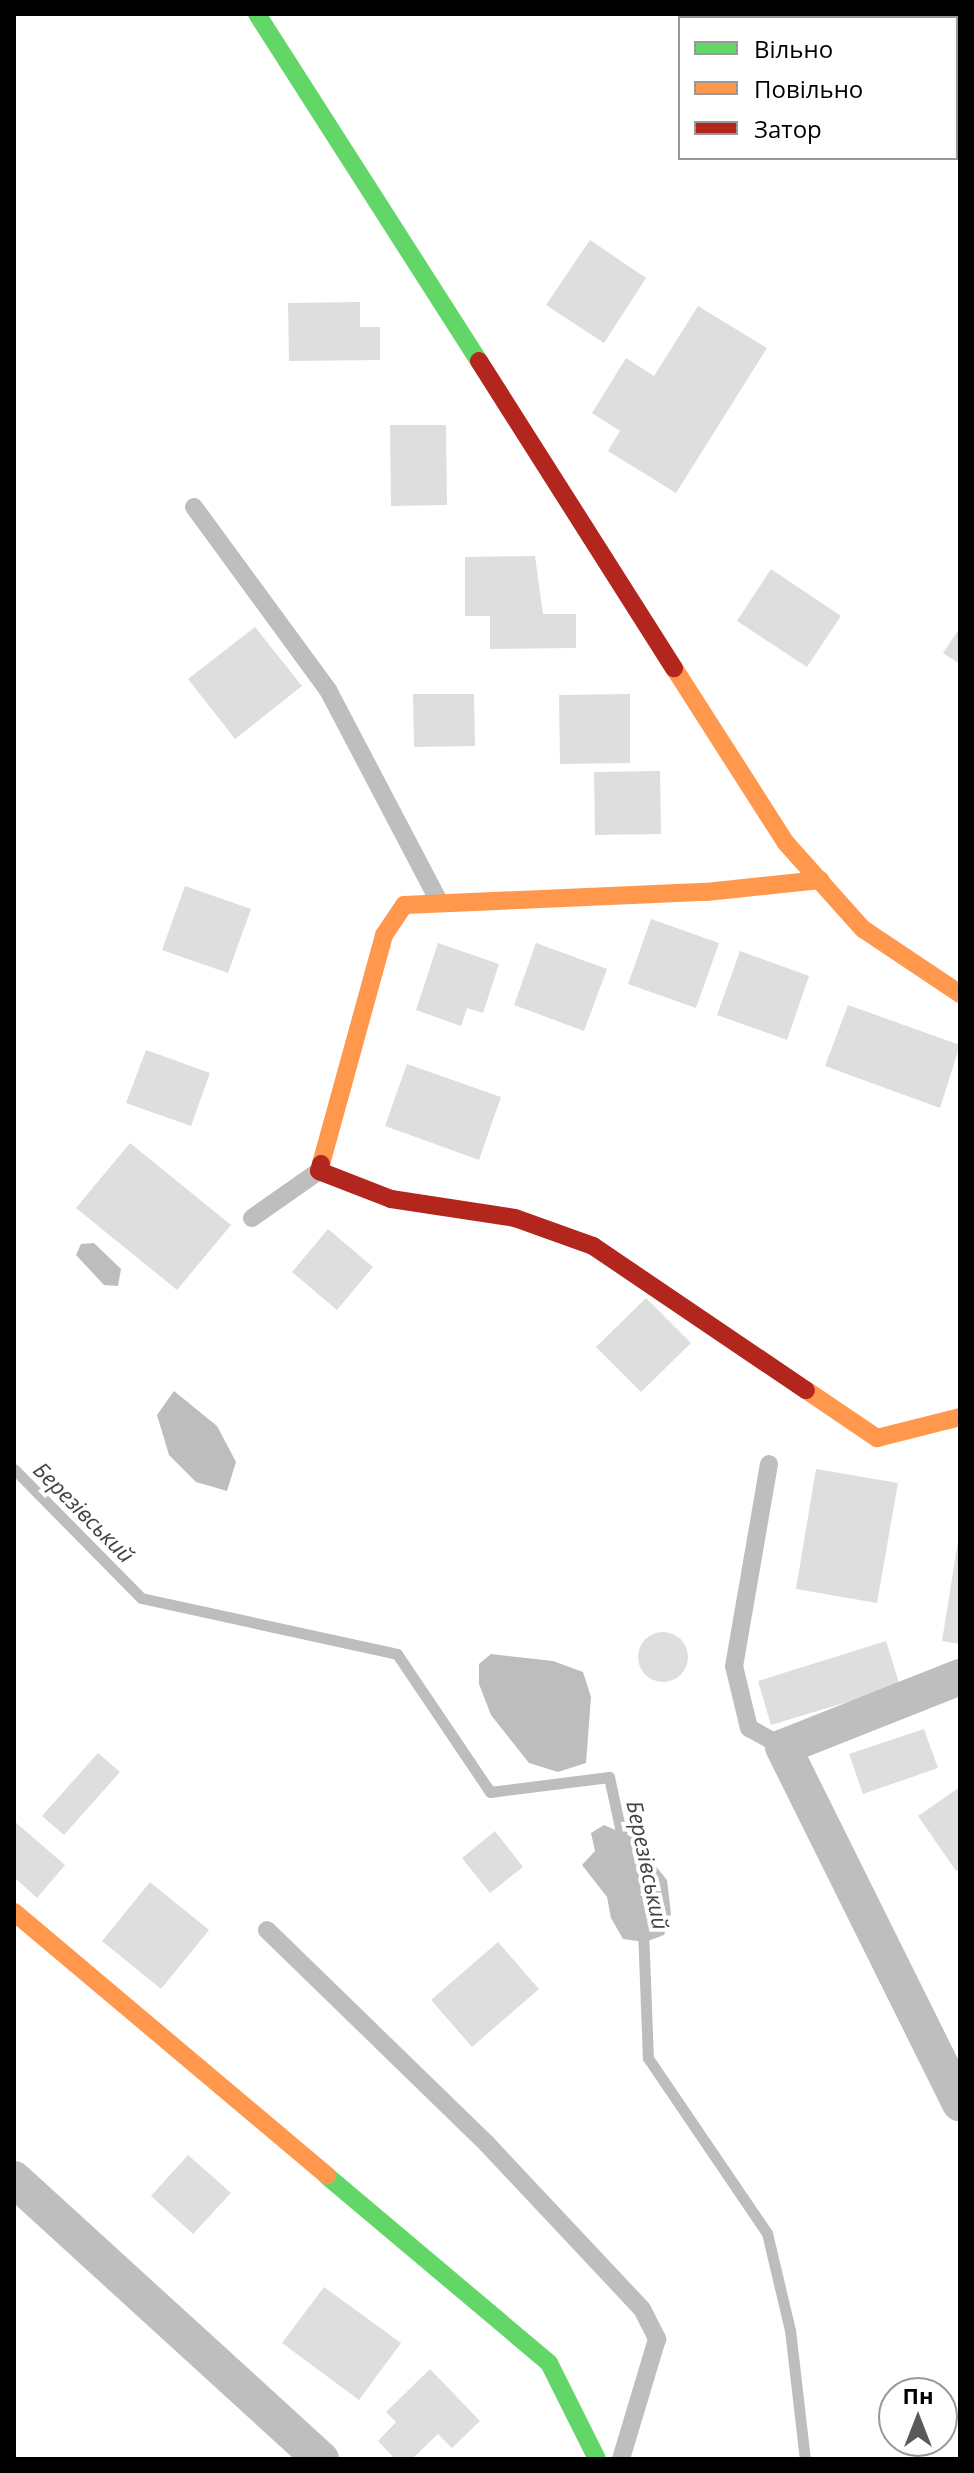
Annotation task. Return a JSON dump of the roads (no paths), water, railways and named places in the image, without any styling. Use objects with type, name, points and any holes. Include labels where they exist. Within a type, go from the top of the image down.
[{"type":"street","points":[[257,14],[786,843],[863,929],[960,994]]},
{"type":"street","points":[[820,880],[706,892],[404,905],[384,935],[319,1171],[391,1199],[515,1218],[593,1246],[877,1438],[960,1417]]},
{"type":"street","points":[[960,1677],[783,1747],[960,2103]]},
{"type":"street","points":[[14,1912],[549,2363],[597,2459]]},
{"type":"street","points":[[14,2179],[321,2459]]},
{"type":"lane","points":[[194,507],[328,690],[440,903]]},
{"type":"lane","points":[[252,1218],[319,1171]]},
{"type":"lane","points":[[769,1464],[734,1666],[749,1728],[783,1747]]},
{"type":"lane","points":[[267,1930],[487,2144],[642,2309],[657,2339],[621,2459]]},
{"type":"water","points":[[94,1243],[121,1269],[118,1286],[104,1285],[76,1255],[81,1244]]},
{"type":"water","points":[[174,1391],[217,1426],[236,1462],[227,1491],[196,1482],[169,1455],[157,1415]]},
{"type":"water","points":[[491,1654],[553,1661],[583,1672],[591,1697],[586,1763],[558,1772],[529,1763],[491,1715],[479,1684],[479,1664]]},
{"type":"water","points":[[604,1825],[632,1837],[667,1880],[671,1914],[664,1935],[645,1942],[623,1939],[611,1918],[607,1897],[582,1865],[595,1851],[591,1833]]},
{"type":"waterway","name":"Березівський","points":[[14,1469],[141,1598],[397,1654],[490,1792],[609,1777],[624,1846]]},
{"type":"waterway","name":"Березівський","points":[[643,1929],[648,2058],[767,2233],[790,2330],[805,2459]]}]
